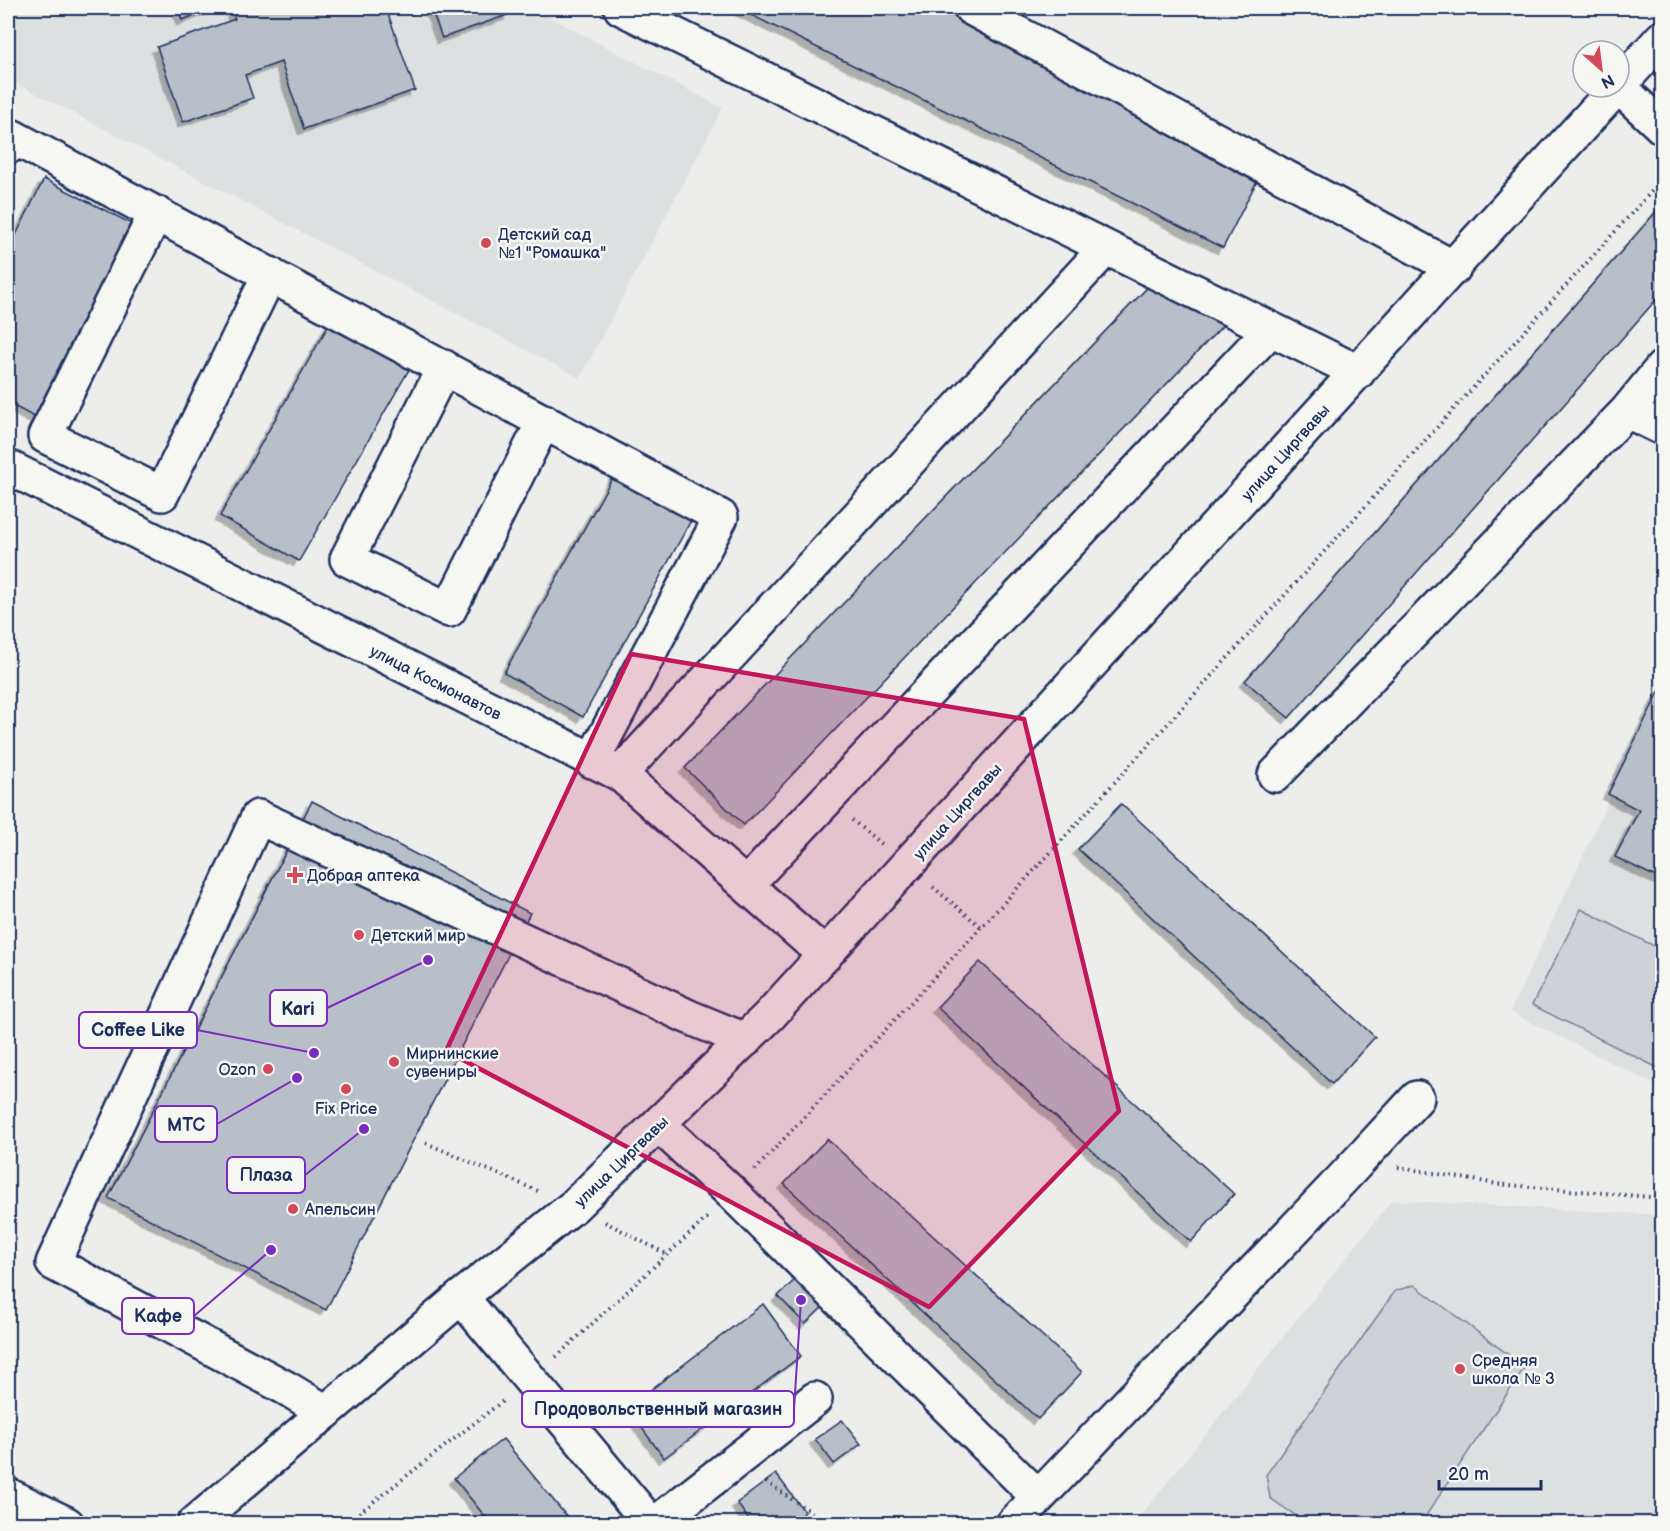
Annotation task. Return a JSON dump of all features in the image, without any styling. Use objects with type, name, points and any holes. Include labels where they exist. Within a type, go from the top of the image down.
[{"type":"main road","points":[[621,8],[1358,372]]},
{"type":"main road","points":[[971,8],[1454,268]]},
{"type":"main road","name":"улица Циргвавы","points":[[1631,74],[1662,39]]},
{"type":"main road","points":[[1631,98],[1662,127]]},
{"type":"main road","name":"улица Циргвавы","points":[[195,1524],[460,1297],[574,1206],[745,1040],[1608,99]]},
{"type":"main road","points":[[8,147],[13,137],[722,517],[606,768]]},
{"type":"main road","points":[[18,472],[45,436],[156,213]]},
{"type":"main road","points":[[606,768],[1106,248]]},
{"type":"main road","points":[[45,436],[162,494],[270,274]]},
{"type":"main road","points":[[746,885],[1271,329]]},
{"type":"main road","points":[[444,367],[347,559],[449,610],[544,421]]},
{"type":"main road","points":[[1275,775],[1627,411],[1662,368]]},
{"type":"main road","points":[[1627,411],[1662,428]]},
{"type":"main road","name":"улица Космонавтов","points":[[18,472],[606,768],[746,885],[825,955]]},
{"type":"main road","points":[[326,1412],[286,1388],[53,1263],[258,817],[657,1002],[745,1040]]},
{"type":"main road","points":[[1013,1524],[1417,1098]]},
{"type":"main road","points":[[659,1125],[733,1194],[1038,1497]]},
{"type":"main road","points":[[460,1297],[653,1524],[815,1399]]},
{"type":"main road","points":[[8,1495],[67,1524]]},
{"type":"path","points":[[345,1524],[530,1380],[733,1194],[1053,850],[1662,180]]},
{"type":"path","points":[[1343,1178],[1390,1166],[1497,1184],[1662,1198]]},
{"type":"path","points":[[735,1462],[830,1524]]},
{"type":"highlighted area","points":[[631,654],[1024,719],[1119,1111],[929,1307],[446,1051]]},
{"type":"shaded area","name":"Детский сад №1 \"Ромашка\"","points":[[8,8],[532,8],[723,108],[580,378],[8,79]]},
{"type":"shaded area","points":[[1662,686],[1662,1088],[1510,1012]]},
{"type":"shaded area","points":[[1581,909],[1662,950],[1662,1070],[1532,1005]]},
{"type":"shaded area","name":"Средняя школа № 3","points":[[1392,1200],[1662,1215],[1662,1523],[1134,1524]]},
{"type":"shaded area","points":[[1414,1285],[1525,1367],[1421,1523],[1307,1523],[1270,1498],[1266,1475],[1395,1291]]},
{"type":"building","points":[[178,8],[214,8],[182,20]]},
{"type":"building","points":[[231,8],[386,8],[415,90],[304,129],[281,62],[245,75],[253,98],[183,122],[157,47],[235,19]]},
{"type":"building","points":[[431,8],[508,8],[510,14],[442,38]]},
{"type":"building","points":[[737,8],[948,8],[1265,165],[1223,248]]},
{"type":"building","points":[[44,179],[136,226],[38,419],[8,403],[8,251]]},
{"type":"building","points":[[1662,205],[1662,293],[1289,718],[1245,681]]},
{"type":"building","points":[[1170,264],[1228,320],[744,825],[685,768]]},
{"type":"building","points":[[331,321],[411,366],[299,561],[220,516]]},
{"type":"building","points":[[615,473],[694,515],[583,717],[504,673]]},
{"type":"building","points":[[1662,686],[1662,880],[1615,857],[1639,810],[1608,794]]},
{"type":"building","points":[[312,801],[530,913],[326,1310],[108,1198]]},
{"type":"building","points":[[1121,804],[1375,1037],[1332,1084],[1078,849]]},
{"type":"building","points":[[980,962],[1234,1194],[1191,1242],[937,1007]]},
{"type":"building","points":[[827,1139],[1082,1372],[1038,1419],[784,1184]]},
{"type":"building","points":[[801,1274],[828,1302],[805,1324],[778,1296]]},
{"type":"building","points":[[763,1304],[801,1356],[664,1458],[627,1408]]},
{"type":"building","points":[[842,1420],[861,1444],[834,1464],[815,1439]]},
{"type":"building","points":[[503,1439],[573,1524],[491,1524],[454,1478]]},
{"type":"building","points":[[776,1474],[805,1512],[789,1524],[752,1524],[737,1503]]},
{"type":"place","name":"Детский сад №1 \"Ромашка\"","points":[[486,243]]},
{"type":"place","name":"Добрая аптека","points":[[295,875]]},
{"type":"place","name":"Детский мир","points":[[359,935]]},
{"type":"place","name":"Kari","points":[[428,960]]},
{"type":"place","name":"Coffee Like","points":[[314,1053]]},
{"type":"place","name":"Мирнинские сувениры","points":[[394,1062]]},
{"type":"place","name":"Ozon","points":[[268,1069]]},
{"type":"place","name":"МТС","points":[[297,1078]]},
{"type":"place","name":"Fix Price","points":[[346,1089]]},
{"type":"place","name":"Плаза","points":[[364,1129]]},
{"type":"place","name":"Апельсин","points":[[293,1209]]},
{"type":"place","name":"Кафе","points":[[271,1250]]},
{"type":"place","name":"Продовольственный магазин","points":[[801,1300]]},
{"type":"place","name":"Средняя школа № 3","points":[[1460,1369]]}]
